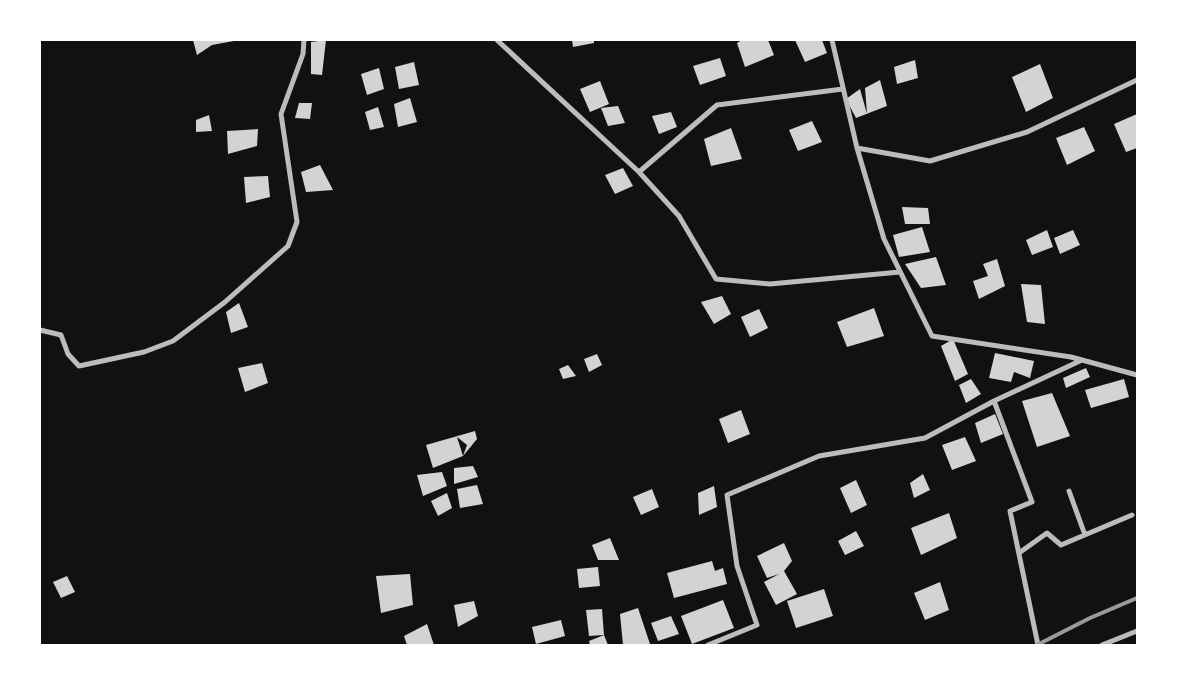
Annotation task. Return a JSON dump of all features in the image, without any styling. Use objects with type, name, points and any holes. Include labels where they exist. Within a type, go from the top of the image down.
[{"type":"street","points":[[40,330],[61,335],[68,354],[79,366],[144,352],[173,341],[225,302],[288,246],[297,222],[281,114],[304,54],[304,40]]},
{"type":"street","points":[[497,40],[639,172],[680,216],[716,279],[770,284],[900,272]]},
{"type":"street","points":[[832,40],[857,148],[884,239],[932,336],[1082,360],[1137,375]]},
{"type":"street","points":[[857,148],[930,161],[1027,132],[1137,80]]},
{"type":"street","points":[[639,172],[717,105],[844,89]]},
{"type":"street","points":[[708,645],[757,626],[737,566],[727,495],[819,456],[925,438],[994,402],[1082,360]]},
{"type":"street","points":[[994,402],[1032,502],[1010,511],[1038,645]]},
{"type":"street","points":[[1069,490],[1085,535]]},
{"type":"street","points":[[1019,553],[1047,533],[1061,545],[1132,515]]},
{"type":"street","points":[[1102,645],[1137,631]]},
{"type":"building","points":[[193,40],[234,41],[212,45],[197,55]]},
{"type":"building","points":[[326,40],[322,75],[311,74],[311,42]]},
{"type":"building","points":[[572,40],[594,40],[594,43],[573,47]]},
{"type":"building","points":[[742,40],[768,40],[774,55],[745,67],[737,43]]},
{"type":"building","points":[[795,40],[822,40],[827,53],[805,62]]},
{"type":"building","points":[[720,58],[726,76],[700,85],[693,66]]},
{"type":"building","points":[[915,60],[918,78],[897,84],[894,67]]},
{"type":"building","points":[[414,62],[419,85],[399,89],[395,67]]},
{"type":"building","points":[[1040,64],[1053,98],[1026,112],[1012,77]]},
{"type":"building","points":[[379,68],[384,89],[367,95],[361,74]]},
{"type":"building","points":[[880,80],[887,106],[867,114],[865,88]]},
{"type":"building","points":[[600,81],[609,104],[590,112],[580,89]]},
{"type":"building","points":[[860,89],[867,114],[856,118],[846,99]]},
{"type":"building","points":[[410,98],[417,122],[398,127],[394,104]]},
{"type":"building","points":[[299,103],[312,103],[310,119],[295,118]]},
{"type":"building","points":[[618,106],[625,123],[608,126],[601,108]]},
{"type":"building","points":[[378,107],[384,127],[370,130],[365,112]]},
{"type":"building","points":[[671,112],[677,127],[659,134],[652,116]]},
{"type":"building","points":[[1137,114],[1137,148],[1126,152],[1114,124]]},
{"type":"building","points":[[209,115],[212,131],[196,132],[196,120]]},
{"type":"building","points":[[812,121],[822,142],[798,151],[789,130]]},
{"type":"building","points":[[1084,127],[1095,151],[1067,165],[1056,138]]},
{"type":"building","points":[[731,128],[742,159],[711,166],[704,139]]},
{"type":"building","points":[[258,129],[257,146],[228,154],[227,131]]},
{"type":"building","points":[[320,165],[333,190],[306,192],[301,172]]},
{"type":"building","points":[[623,168],[633,186],[615,194],[605,175]]},
{"type":"building","points":[[268,176],[270,197],[246,203],[244,177]]},
{"type":"building","points":[[902,207],[928,208],[930,224],[905,224]]},
{"type":"building","points":[[922,227],[930,252],[899,257],[893,235]]},
{"type":"building","points":[[1047,230],[1053,247],[1032,255],[1026,240]]},
{"type":"building","points":[[1073,230],[1080,245],[1060,254],[1054,238]]},
{"type":"building","points":[[936,257],[946,285],[921,288],[905,264]]},
{"type":"building","points":[[997,259],[1005,286],[979,299],[973,281],[988,276],[983,264]]},
{"type":"building","points":[[1021,284],[1041,285],[1045,324],[1027,322]]},
{"type":"building","points":[[722,296],[731,314],[714,324],[701,302]]},
{"type":"building","points":[[239,303],[248,327],[231,333],[226,312]]},
{"type":"building","points":[[874,308],[884,336],[847,347],[837,322]]},
{"type":"building","points":[[759,309],[768,328],[750,337],[741,317]]},
{"type":"building","points":[[953,339],[968,374],[955,381],[941,346]]},
{"type":"building","points":[[995,353],[1034,361],[1030,378],[1014,372],[1011,382],[989,378]]},
{"type":"building","points":[[597,354],[602,365],[589,372],[584,359]]},
{"type":"building","points":[[262,363],[268,383],[245,392],[238,368]]},
{"type":"building","points":[[568,365],[576,376],[563,379],[559,369]]},
{"type":"building","points":[[1086,368],[1090,377],[1066,388],[1063,378]]},
{"type":"building","points":[[971,379],[981,394],[966,403],[959,385]]},
{"type":"building","points":[[1124,379],[1129,397],[1091,408],[1085,390]]},
{"type":"building","points":[[1052,393],[1070,436],[1037,447],[1022,401]]},
{"type":"building","points":[[741,410],[750,434],[728,443],[719,419]]},
{"type":"building","points":[[995,414],[1003,434],[981,443],[975,423]]},
{"type":"building","points":[[475,431],[477,439],[463,456],[433,468],[426,445]],"holes":[[[457,437],[467,445],[463,456]]]},
{"type":"building","points":[[965,437],[976,461],[952,470],[942,445]]},
{"type":"building","points":[[473,466],[478,477],[454,484],[454,468]]},
{"type":"building","points":[[442,472],[447,486],[423,496],[417,475]]},
{"type":"building","points":[[923,474],[930,490],[914,498],[910,483]]},
{"type":"building","points":[[856,480],[867,505],[851,513],[840,488]]},
{"type":"building","points":[[477,485],[483,504],[460,508],[457,489]]},
{"type":"building","points":[[714,486],[717,507],[699,515],[698,493]]},
{"type":"building","points":[[652,489],[659,507],[641,515],[633,497]]},
{"type":"building","points":[[447,493],[452,508],[438,516],[431,501]]},
{"type":"building","points":[[949,513],[957,538],[921,555],[911,528]]},
{"type":"building","points":[[856,531],[864,546],[845,555],[838,541]]},
{"type":"building","points":[[610,538],[619,560],[598,560],[592,545]]},
{"type":"building","points":[[784,543],[792,561],[784,571],[797,594],[776,605],[764,582],[779,574],[767,578],[757,556]]},
{"type":"building","points":[[712,561],[715,571],[723,568],[727,584],[674,598],[667,573]]},
{"type":"building","points":[[598,567],[600,586],[579,588],[577,569]]},
{"type":"building","points":[[410,574],[413,605],[381,613],[376,576]]},
{"type":"building","points":[[67,576],[75,592],[61,598],[53,582]]},
{"type":"building","points":[[940,582],[949,610],[925,620],[914,593]]},
{"type":"building","points":[[824,589],[833,616],[796,628],[787,601]]},
{"type":"building","points":[[723,600],[734,628],[692,644],[681,616]]},
{"type":"building","points":[[474,601],[478,616],[458,627],[454,605]]},
{"type":"building","points":[[638,608],[650,644],[623,645],[620,614]]},
{"type":"building","points":[[602,609],[604,635],[589,636],[586,610]]},
{"type":"building","points":[[671,616],[679,634],[658,641],[651,623]]},
{"type":"building","points":[[561,620],[565,636],[536,644],[532,627]]},
{"type":"building","points":[[427,624],[434,645],[407,645],[404,636]]},
{"type":"building","points":[[604,635],[608,645],[590,645],[589,641]]},
{"type":"railway","points":[[1037,645],[1090,618],[1137,598]]}]
